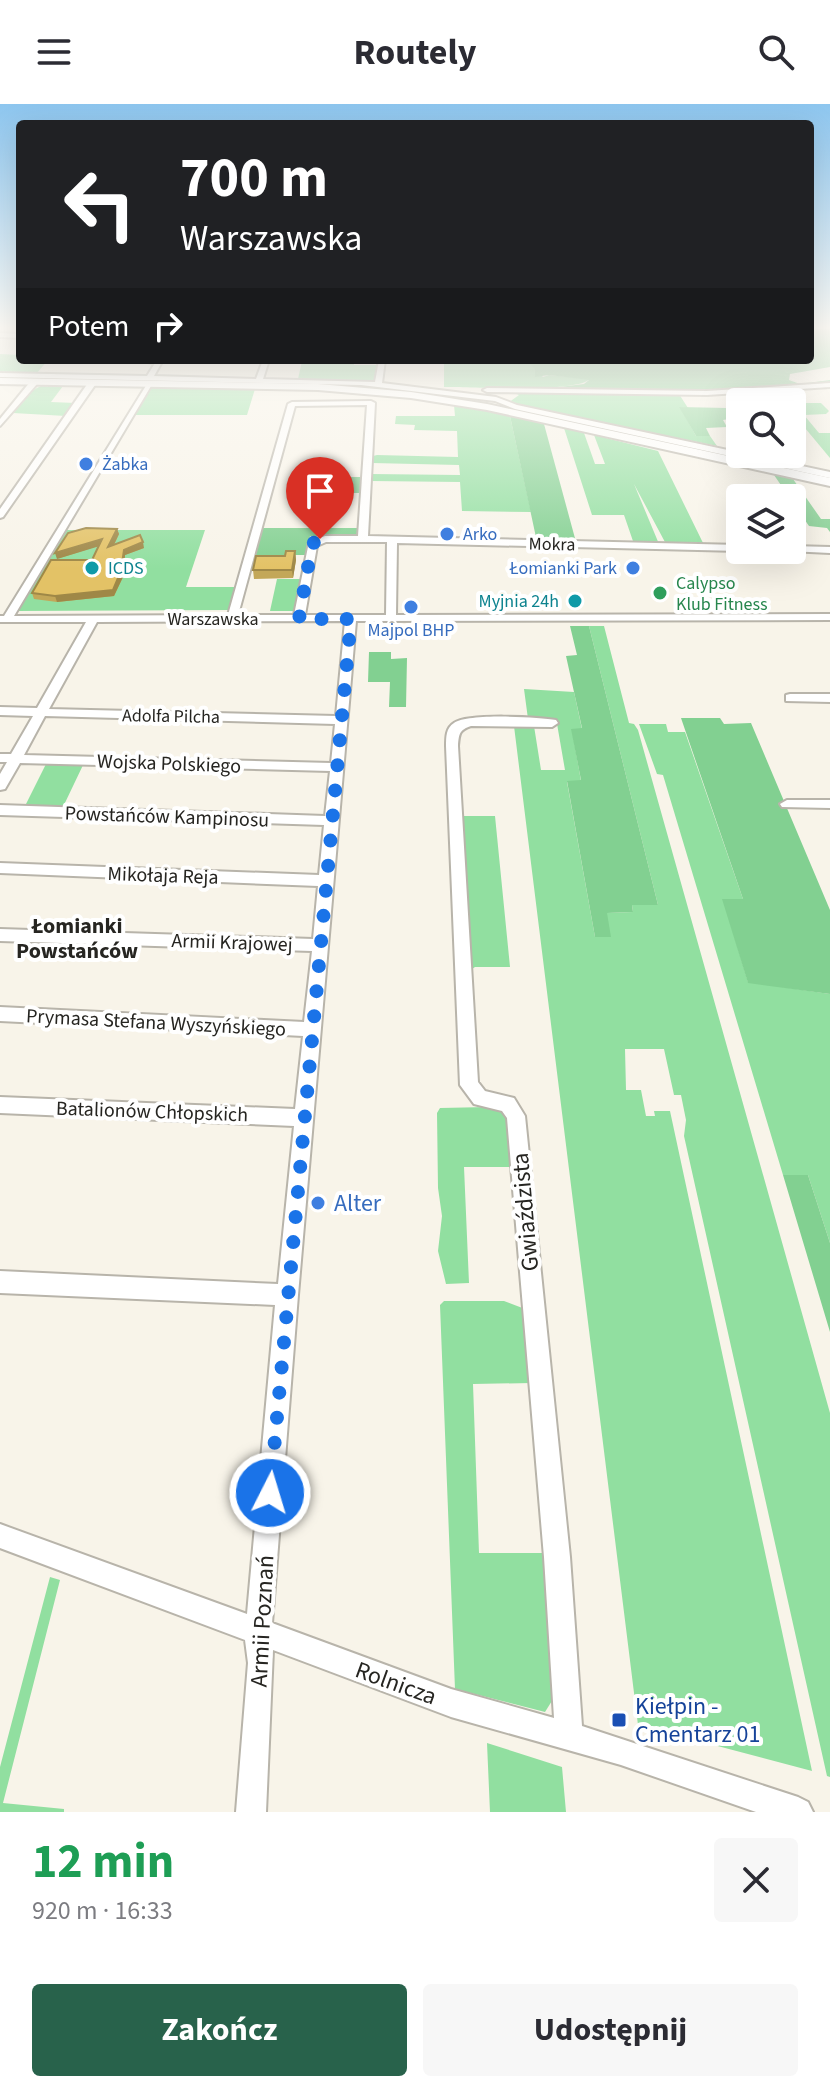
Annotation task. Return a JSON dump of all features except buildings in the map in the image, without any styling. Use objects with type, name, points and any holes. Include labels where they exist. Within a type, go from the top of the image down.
[{"type":"highway","points":[[491,409],[830,478]]},
{"type":"highway","points":[[517,409],[830,478]]},
{"type":"street","points":[[0,515],[74,409]]},
{"type":"street","points":[[4,619],[132,409]]},
{"type":"street","points":[[232,619],[291,409]]},
{"type":"street","points":[[363,539],[372,409]]},
{"type":"street","name":"Mokra","points":[[299,619],[313,542],[325,539],[726,548]]},
{"type":"street","points":[[391,618],[392,540]]},
{"type":"street","points":[[806,549],[830,550]]},
{"type":"street","name":"Warszawska","points":[[4,619],[830,617]]},
{"type":"street","points":[[0,786],[93,619]]},
{"type":"street","name":"Armii Poznań","points":[[251,1812],[261,1663],[258,1634],[351,619]]},
{"type":"street","points":[[790,698],[830,698]]},
{"type":"street","name":"Adolfa Pilcha","points":[[0,711],[342,720]]},
{"type":"street","name":"Gwiaździsta","points":[[552,723],[466,723],[453,733],[452,746],[469,1085],[480,1098],[508,1104],[516,1116],[557,1557],[569,1736]]},
{"type":"street","name":"Wojska Polskiego","points":[[0,758],[337,767]]},
{"type":"street","points":[[787,804],[830,804]]},
{"type":"street","name":"Powstańców Kampinosu","points":[[0,810],[333,821]]},
{"type":"street","name":"Mikołaja Reja","points":[[0,868],[326,881]]},
{"type":"street","name":"Armii Krajowej","points":[[0,935],[320,945]]},
{"type":"street","name":"Prymasa Stefana Wyszyńskiego","points":[[0,1014],[312,1029]]},
{"type":"street","name":"Batalionów Chłopskich","points":[[0,1105],[303,1118]]},
{"type":"street","points":[[0,1282],[287,1295]]},
{"type":"street","name":"Rolnicza","points":[[0,1536],[451,1703],[569,1736],[798,1812]]},
{"type":"green space","points":[[17,409],[72,409],[66,416],[13,413]]},
{"type":"green space","points":[[138,409],[249,409],[247,415],[134,415]]},
{"type":"green space","points":[[454,409],[485,409],[510,416],[531,512],[462,511],[460,482],[371,481],[371,474],[460,475],[459,465],[372,463],[373,456],[377,455],[458,457],[457,431],[414,430],[415,425],[395,424],[396,416],[455,416]]},
{"type":"green space","points":[[536,409],[681,409],[696,436],[710,436],[717,446]]},
{"type":"green space","points":[[680,409],[726,409],[726,420],[723,420],[726,427],[706,428],[710,436],[696,436]]},
{"type":"green space","points":[[806,409],[827,409],[829,411],[826,414],[806,415]]},
{"type":"green space","points":[[510,416],[544,424],[576,542],[537,542]]},
{"type":"green space","points":[[806,417],[819,433],[830,433],[830,458],[806,429]]},
{"type":"green space","points":[[564,428],[584,433],[595,464],[605,464],[594,435],[658,451],[704,545],[666,544],[634,484],[659,544],[634,544],[624,515],[592,515]]},
{"type":"green space","points":[[774,475],[793,479],[796,484],[780,484]]},
{"type":"green space","points":[[320,477],[364,477],[363,493],[317,493]]},
{"type":"green space","points":[[806,498],[821,519],[830,519],[830,532],[827,528],[809,526],[806,522]]},
{"type":"green space","points":[[261,528],[360,528],[359,535],[355,536],[310,536],[306,555],[255,555]]},
{"type":"green space","points":[[63,530],[205,530],[186,587],[239,587],[231,610],[15,611]]},
{"type":"green space","points":[[277,579],[301,579],[295,611],[270,611]]},
{"type":"green space","points":[[570,626],[589,626],[658,905],[632,905],[633,912],[607,913],[611,937],[595,937],[567,781],[581,780],[571,729],[582,728],[566,656],[577,655]]},
{"type":"green space","points":[[589,626],[604,626],[629,723],[638,730],[830,1413],[830,1777],[827,1776],[684,1136],[686,1120],[681,1095],[674,1095],[664,1049],[625,1049],[626,1090],[641,1090],[646,1116],[655,1116],[654,1111],[670,1111],[812,1771],[638,1725],[514,726],[534,726],[541,770],[565,770],[556,718],[528,719],[524,689],[574,692],[582,729],[572,730],[581,781],[567,782],[595,937],[610,937],[606,913],[633,912],[632,905],[658,905]]},
{"type":"green space","points":[[369,652],[391,652],[391,659],[407,658],[406,707],[389,707],[390,682],[368,682]]},
{"type":"green space","points":[[681,718],[720,718],[724,724],[751,723],[830,910],[830,994],[748,983],[722,899],[743,899]]},
{"type":"green space","points":[[639,724],[666,724],[668,732],[685,732],[743,899],[723,899],[748,982],[830,994],[830,1243],[808,1175],[783,1175],[663,775],[657,774]]},
{"type":"green space","points":[[47,762],[84,763],[63,807],[25,806]]},
{"type":"green space","points":[[461,816],[495,816],[510,967],[475,967],[469,971]]},
{"type":"green space","points":[[488,1107],[505,1113],[509,1118],[513,1167],[464,1167],[469,1283],[446,1284],[438,1251],[442,1216],[438,1188],[437,1113],[440,1108]]},
{"type":"green space","points":[[783,1175],[808,1175],[830,1243],[830,1332]]},
{"type":"green space","points":[[444,1301],[504,1301],[525,1309],[531,1383],[473,1384],[479,1553],[544,1553],[555,1696],[545,1712],[455,1689],[440,1305]]},
{"type":"green space","points":[[50,1577],[60,1580],[3,1803],[64,1809],[64,1812],[0,1812],[0,1767]]},
{"type":"green space","points":[[487,1743],[562,1767],[566,1812],[490,1812]]},
{"type":"place","name":"Żabka","points":[[86,464]]},
{"type":"place","name":"Arko","points":[[447,534]]},
{"type":"place","name":"ICDS","points":[[92,568]]},
{"type":"place","name":"Łomianki Park","points":[[633,568]]},
{"type":"place","name":"Calypso Klub Fitness","points":[[660,593]]},
{"type":"place","name":"Myjnia 24h","points":[[575,601]]},
{"type":"place","name":"Majpol BHP","points":[[411,607]]},
{"type":"place","name":"Alter","points":[[318,1203]]},
{"type":"place","name":"Kiełpin - Cmentarz 01","points":[[619,1720]]},
{"type":"district","name":"Łomianki Powstańców","points":[[77,938]]},
{"type":"route","points":[[270,1493],[351,619],[299,619],[312,544],[320,539]]}]
